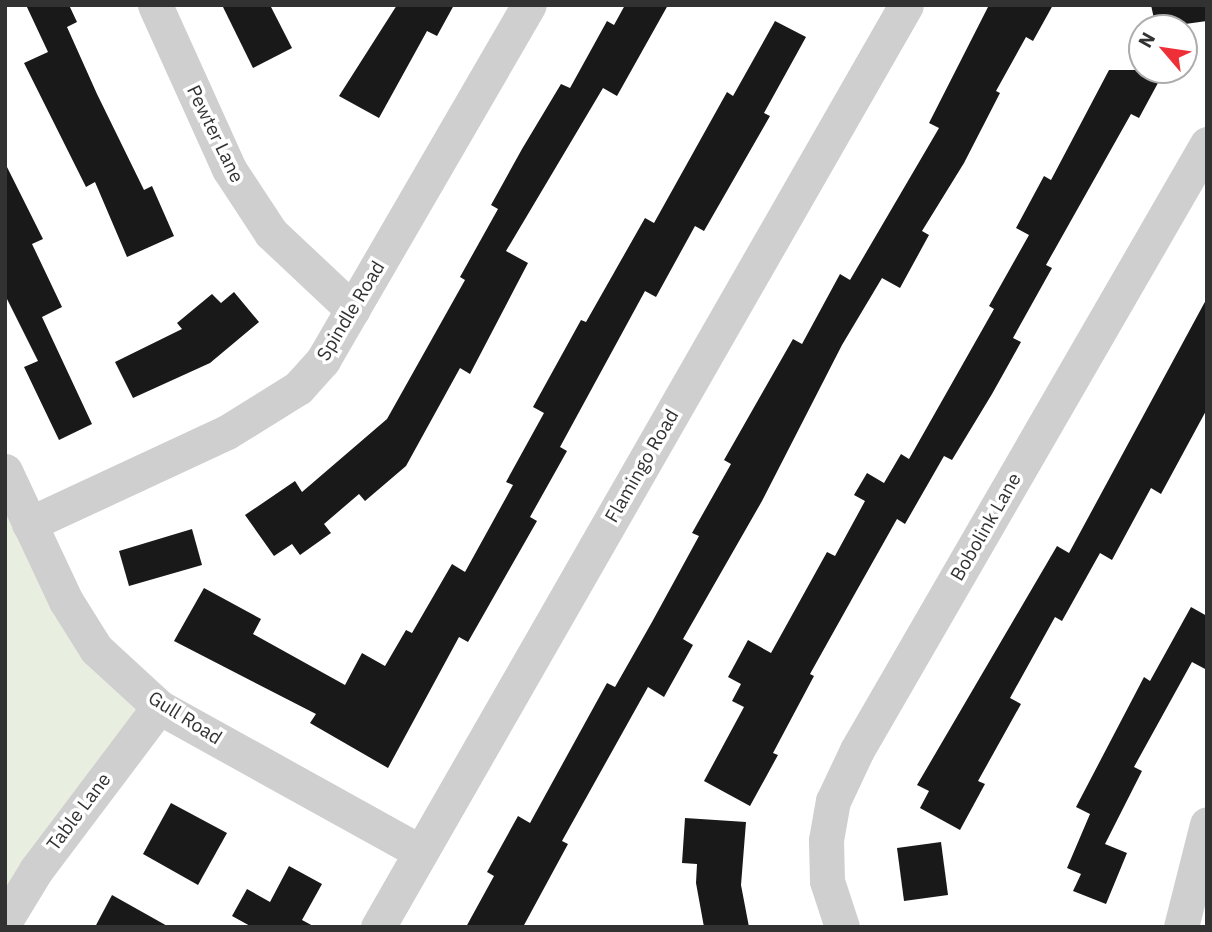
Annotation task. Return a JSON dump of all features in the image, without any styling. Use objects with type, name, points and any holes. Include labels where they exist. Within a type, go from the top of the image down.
[{"type":"street","name":"Pewter Lane","points":[[155,5],[229,169],[271,233],[353,310]]},
{"type":"street","name":"Spindle Road","points":[[29,524],[265,411],[298,388],[323,360],[528,5]]},
{"type":"street","name":"Flamingo Road","points":[[378,927],[906,5]]},
{"type":"street","name":"Bobolink Lane","points":[[842,927],[827,881],[826,840],[833,801],[857,750],[1207,144]]},
{"type":"street","name":"Gull Road","points":[[5,471],[29,524],[96,649],[159,707],[421,852]]},
{"type":"street","name":"Table Lane","points":[[5,921],[36,870],[159,707]]},
{"type":"street","points":[[1181,927],[1207,824]]},
{"type":"green space","points":[[5,481],[148,707],[5,910]]},
{"type":"building","points":[[26,5],[69,5],[77,22],[67,27],[97,94],[144,190],[152,186],[174,236],[127,257],[95,182],[86,187],[24,63],[48,52]]},
{"type":"building","points":[[222,5],[270,5],[292,48],[253,68]]},
{"type":"building","points":[[397,5],[454,5],[437,36],[427,31],[379,118],[339,96]]},
{"type":"building","points":[[625,5],[668,5],[617,96],[603,88],[506,251],[528,263],[470,374],[460,368],[406,466],[365,501],[359,494],[324,524],[331,533],[300,555],[292,544],[274,556],[245,515],[295,481],[302,492],[387,419],[465,280],[460,277],[498,209],[491,205],[522,149],[561,84],[570,88],[607,21],[614,25]]},
{"type":"building","points":[[989,5],[1053,5],[1033,41],[1026,37],[996,91],[1000,93],[964,163],[922,231],[929,235],[900,288],[882,278],[842,345],[762,501],[683,639],[693,645],[664,697],[648,687],[562,841],[568,844],[523,927],[466,927],[494,876],[487,872],[518,816],[530,823],[607,683],[615,687],[652,622],[699,536],[692,533],[731,464],[724,460],[793,339],[802,344],[840,274],[850,280],[939,128],[929,123]]},
{"type":"building","points":[[1151,5],[1207,5],[1207,21],[1198,22],[1198,14],[1153,14]]},
{"type":"building","points":[[775,21],[806,37],[764,113],[770,116],[704,231],[695,226],[656,297],[645,291],[560,447],[567,451],[530,517],[537,521],[468,642],[459,637],[388,768],[310,723],[316,714],[174,641],[204,588],[261,619],[253,634],[345,685],[362,653],[385,666],[406,630],[412,633],[452,564],[465,572],[513,485],[506,482],[544,413],[533,407],[581,320],[586,322],[645,218],[654,223],[727,92],[733,96]]},
{"type":"building","points":[[1109,70],[1128,70],[1128,84],[1157,84],[1139,118],[1131,114],[1046,265],[1052,268],[1013,338],[1021,342],[992,394],[952,460],[944,456],[905,524],[897,519],[810,674],[814,676],[773,753],[778,755],[750,806],[704,781],[744,707],[732,701],[741,684],[728,677],[748,640],[771,653],[827,552],[835,556],[865,501],[854,495],[867,473],[884,483],[901,454],[909,459],[994,309],[989,306],[1029,235],[1016,228],[1044,176],[1051,180]]},
{"type":"building","points":[[5,163],[43,239],[32,244],[62,307],[42,317],[92,424],[59,440],[24,367],[38,361],[5,295]]},
{"type":"building","points":[[234,292],[259,322],[210,363],[133,398],[115,362],[182,329],[177,323],[212,294],[221,303]]},
{"type":"building","points":[[1207,298],[1207,409],[1161,494],[1151,488],[1112,560],[1100,553],[1062,621],[1055,617],[1010,698],[1021,704],[978,781],[985,784],[960,830],[920,808],[929,791],[917,785],[1057,546],[1069,553]]},
{"type":"building","points":[[192,529],[202,565],[129,586],[119,551]]},
{"type":"building","points":[[1191,607],[1207,616],[1207,670],[1192,662],[1134,767],[1142,771],[1105,844],[1127,853],[1106,904],[1073,891],[1081,874],[1067,868],[1090,814],[1076,807],[1144,677],[1150,681]]},
{"type":"building","points":[[171,803],[227,833],[198,885],[143,854]]},
{"type":"building","points":[[685,818],[746,822],[741,885],[749,927],[704,927],[696,883],[697,864],[682,863]]},
{"type":"building","points":[[941,842],[948,895],[904,901],[897,848]]},
{"type":"building","points":[[289,866],[322,884],[302,920],[315,927],[252,927],[232,916],[247,889],[270,902]]},
{"type":"building","points":[[112,895],[169,927],[95,927]]}]
